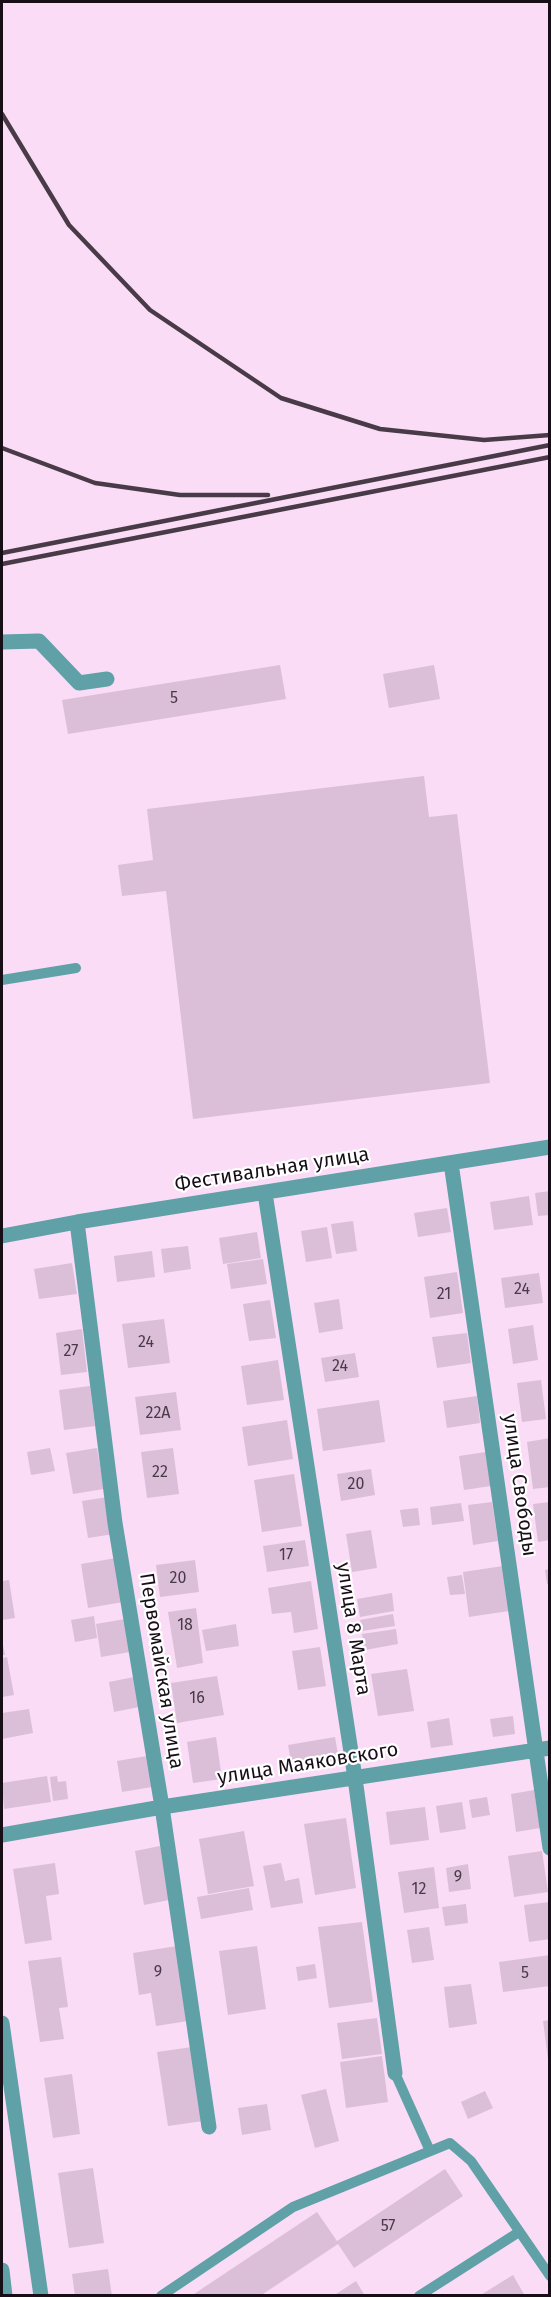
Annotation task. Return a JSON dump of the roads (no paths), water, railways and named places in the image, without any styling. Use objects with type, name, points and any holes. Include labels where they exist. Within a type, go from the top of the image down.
[{"type":"street","points":[[2,642],[39,641],[79,683],[107,679]]},
{"type":"street","name":"Фестивальная улица","points":[[2,1236],[549,1147]]},
{"type":"street","name":"улица Свободы","points":[[451,1163],[542,1749],[549,1848]]},
{"type":"street","name":"улица 8 Марта","points":[[265,1193],[355,1778],[395,2073]]},
{"type":"street","name":"Первомайская улица","points":[[77,1222],[115,1523],[162,1807],[209,2127]]},
{"type":"street","name":"улица Маяковского","points":[[2,1835],[162,1807],[542,1749]]},
{"type":"street","points":[[2,2023],[41,2295]]},
{"type":"street","points":[[2,2270],[5,2295]]},
{"type":"lane","points":[[2,980],[76,968]]},
{"type":"lane","points":[[395,2073],[430,2151]]},
{"type":"lane","points":[[161,2295],[293,2207],[450,2143],[471,2162],[549,2276]]},
{"type":"lane","points":[[419,2295],[519,2232]]},
{"type":"railway","points":[[2,114],[69,225],[150,310],[281,398],[380,429],[484,440],[550,435]]},
{"type":"railway","points":[[2,553],[550,445]]},
{"type":"railway","points":[[2,448],[95,483],[180,495],[268,495]]},
{"type":"railway","points":[[2,564],[550,457]]}]
